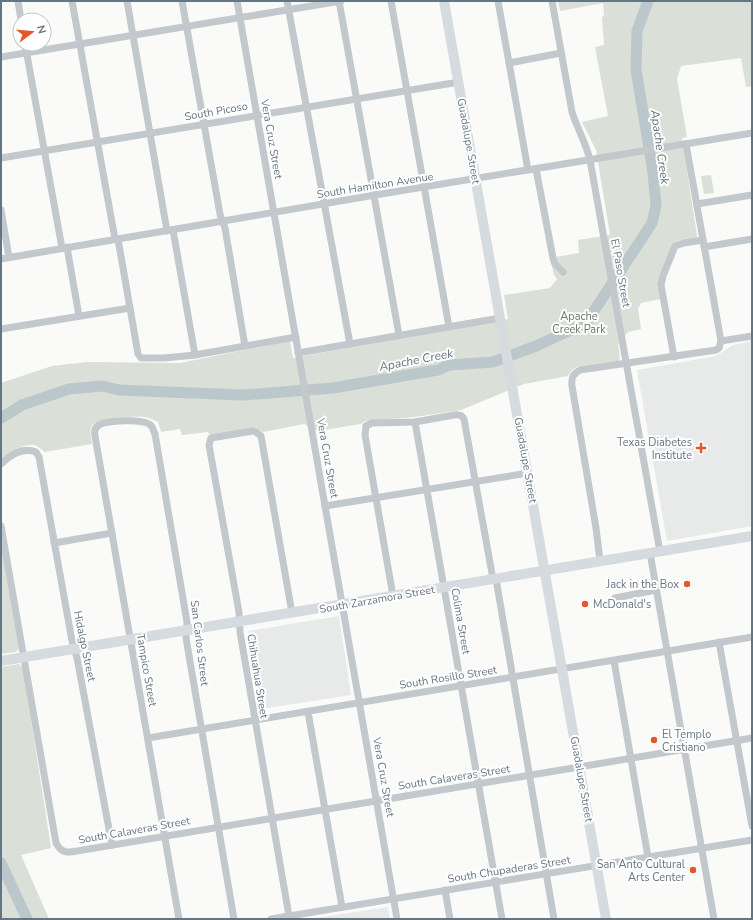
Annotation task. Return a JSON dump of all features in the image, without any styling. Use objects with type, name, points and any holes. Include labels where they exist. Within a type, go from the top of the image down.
[{"type":"main road","name":"Guadalupe Street","points":[[444,1],[546,570],[606,919]]},
{"type":"main road","name":"South Zarzamora Street","points":[[1,661],[752,536]]},
{"type":"street","points":[[18,1],[20,12]]},
{"type":"street","points":[[72,1],[138,354],[141,358],[164,358],[195,355],[296,337]]},
{"type":"street","points":[[127,1],[150,133],[195,355]]},
{"type":"street","points":[[182,1],[220,214],[225,228],[245,346]]},
{"type":"street","name":"Vera Cruz Street","points":[[236,1],[398,919]]},
{"type":"street","points":[[287,1],[350,344]]},
{"type":"street","points":[[1,57],[340,1],[399,336]]},
{"type":"street","points":[[391,1],[449,327]]},
{"type":"street","points":[[498,1],[528,170]]},
{"type":"street","name":"El Paso Street","points":[[552,1],[572,112],[590,160],[626,364],[655,552],[656,590],[714,919]]},
{"type":"street","points":[[27,53],[45,151],[79,316]]},
{"type":"street","points":[[509,63],[561,53]]},
{"type":"street","name":"South Picoso","points":[[1,158],[459,82]]},
{"type":"street","name":"South Hamilton Avenue","points":[[1,259],[375,195],[752,133]]},
{"type":"street","points":[[600,562],[596,528],[572,386],[572,376],[580,370],[716,350],[719,348],[721,341],[697,204],[682,145]]},
{"type":"street","points":[[536,169],[553,258],[555,264],[563,272]]},
{"type":"street","points":[[697,204],[752,195]]},
{"type":"street","points":[[1,210],[9,257]]},
{"type":"street","points":[[674,357],[661,285],[675,246],[684,243],[703,244],[752,239]]},
{"type":"street","points":[[1,329],[130,308]]},
{"type":"street","points":[[298,353],[500,318]]},
{"type":"street","points":[[721,341],[752,336]]},
{"type":"street","points":[[393,596],[365,435],[366,427],[368,424],[372,423],[415,422],[458,414],[463,417],[464,420],[495,579],[554,919]]},
{"type":"street","name":"San Carlos Street","points":[[98,425],[104,423],[139,421],[145,422],[152,426],[155,434],[187,622],[186,638],[217,827],[234,919]]},
{"type":"street","name":"Colima Street","points":[[415,422],[502,919]]},
{"type":"street","name":"Tampico Street","points":[[98,425],[94,436],[179,919]]},
{"type":"street","name":"Chihuahua Street","points":[[289,916],[254,721],[240,632],[239,612],[209,445],[210,440],[214,438],[253,431],[261,436],[292,613]]},
{"type":"street","name":"Hidalgo Street","points":[[1,464],[17,452],[30,450],[36,452],[39,457],[112,845]]},
{"type":"street","points":[[325,506],[528,473]]},
{"type":"street","points":[[1,526],[24,657]]},
{"type":"street","points":[[54,543],[112,534]]},
{"type":"street","points":[[615,598],[656,590]]},
{"type":"street","name":"South Rosillo Street","points":[[148,738],[752,637]]},
{"type":"street","points":[[719,642],[752,826]]},
{"type":"street","name":"South Calaveras Street","points":[[24,657],[56,843],[59,849],[65,852],[752,738]]},
{"type":"street","points":[[614,661],[648,857]]},
{"type":"street","points":[[308,712],[342,907]]},
{"type":"street","name":"South Chupaderas Street","points":[[271,919],[752,840]]},
{"type":"street","points":[[445,890],[450,919]]},
{"type":"shaded area","name":"Texas Diabetes Institute","points":[[752,341],[752,526],[667,541],[637,370],[716,356],[733,345]]},
{"type":"shaded area","points":[[339,616],[351,695],[261,709],[248,631]]},
{"type":"shaded area","points":[[388,907],[390,919],[309,919]]},
{"type":"green space","name":"Apache Creek Park","points":[[558,1],[752,1],[752,86],[746,87],[741,58],[681,66],[677,79],[687,137],[682,138],[697,236],[695,238],[677,241],[673,244],[661,299],[641,303],[638,309],[641,329],[628,332],[618,344],[619,361],[576,367],[568,376],[524,384],[461,410],[415,417],[365,421],[361,424],[318,431],[304,424],[263,432],[256,428],[210,435],[208,432],[182,435],[180,429],[161,432],[158,422],[149,418],[119,417],[102,420],[92,425],[90,432],[92,444],[45,452],[37,446],[28,445],[18,448],[1,459],[1,383],[52,366],[87,362],[180,363],[290,341],[293,358],[508,319],[504,295],[550,288],[557,279],[554,275],[550,258],[579,253],[578,240],[610,235],[596,150],[582,122],[608,116],[595,47],[604,45],[602,17],[604,16],[603,3],[560,11]]},
{"type":"green space","points":[[711,175],[714,193],[704,194],[701,176]]},
{"type":"green space","points":[[1,545],[19,648],[16,652],[1,654]]},
{"type":"green space","points":[[19,664],[23,668],[51,848],[21,855],[49,919],[1,919],[1,667]]},
{"type":"waterway","name":"Apache Creek","points":[[1,418],[22,405],[69,389],[102,386],[119,390],[243,395],[333,388],[438,370],[449,365],[493,362],[536,346],[586,323],[652,223],[656,206],[653,172],[636,70],[637,31],[648,1]]},
{"type":"waterway","name":"Apache Creek","points":[[1,863],[27,919]]},
{"type":"place","name":"Texas Diabetes Institute","points":[[701,448]]},
{"type":"place","name":"Jack in the Box","points":[[687,584]]},
{"type":"place","name":"McDonald's","points":[[585,604]]},
{"type":"place","name":"El Templo Cristiano","points":[[654,740]]},
{"type":"place","name":"San Anto Cultural Arts Center","points":[[693,870]]}]
